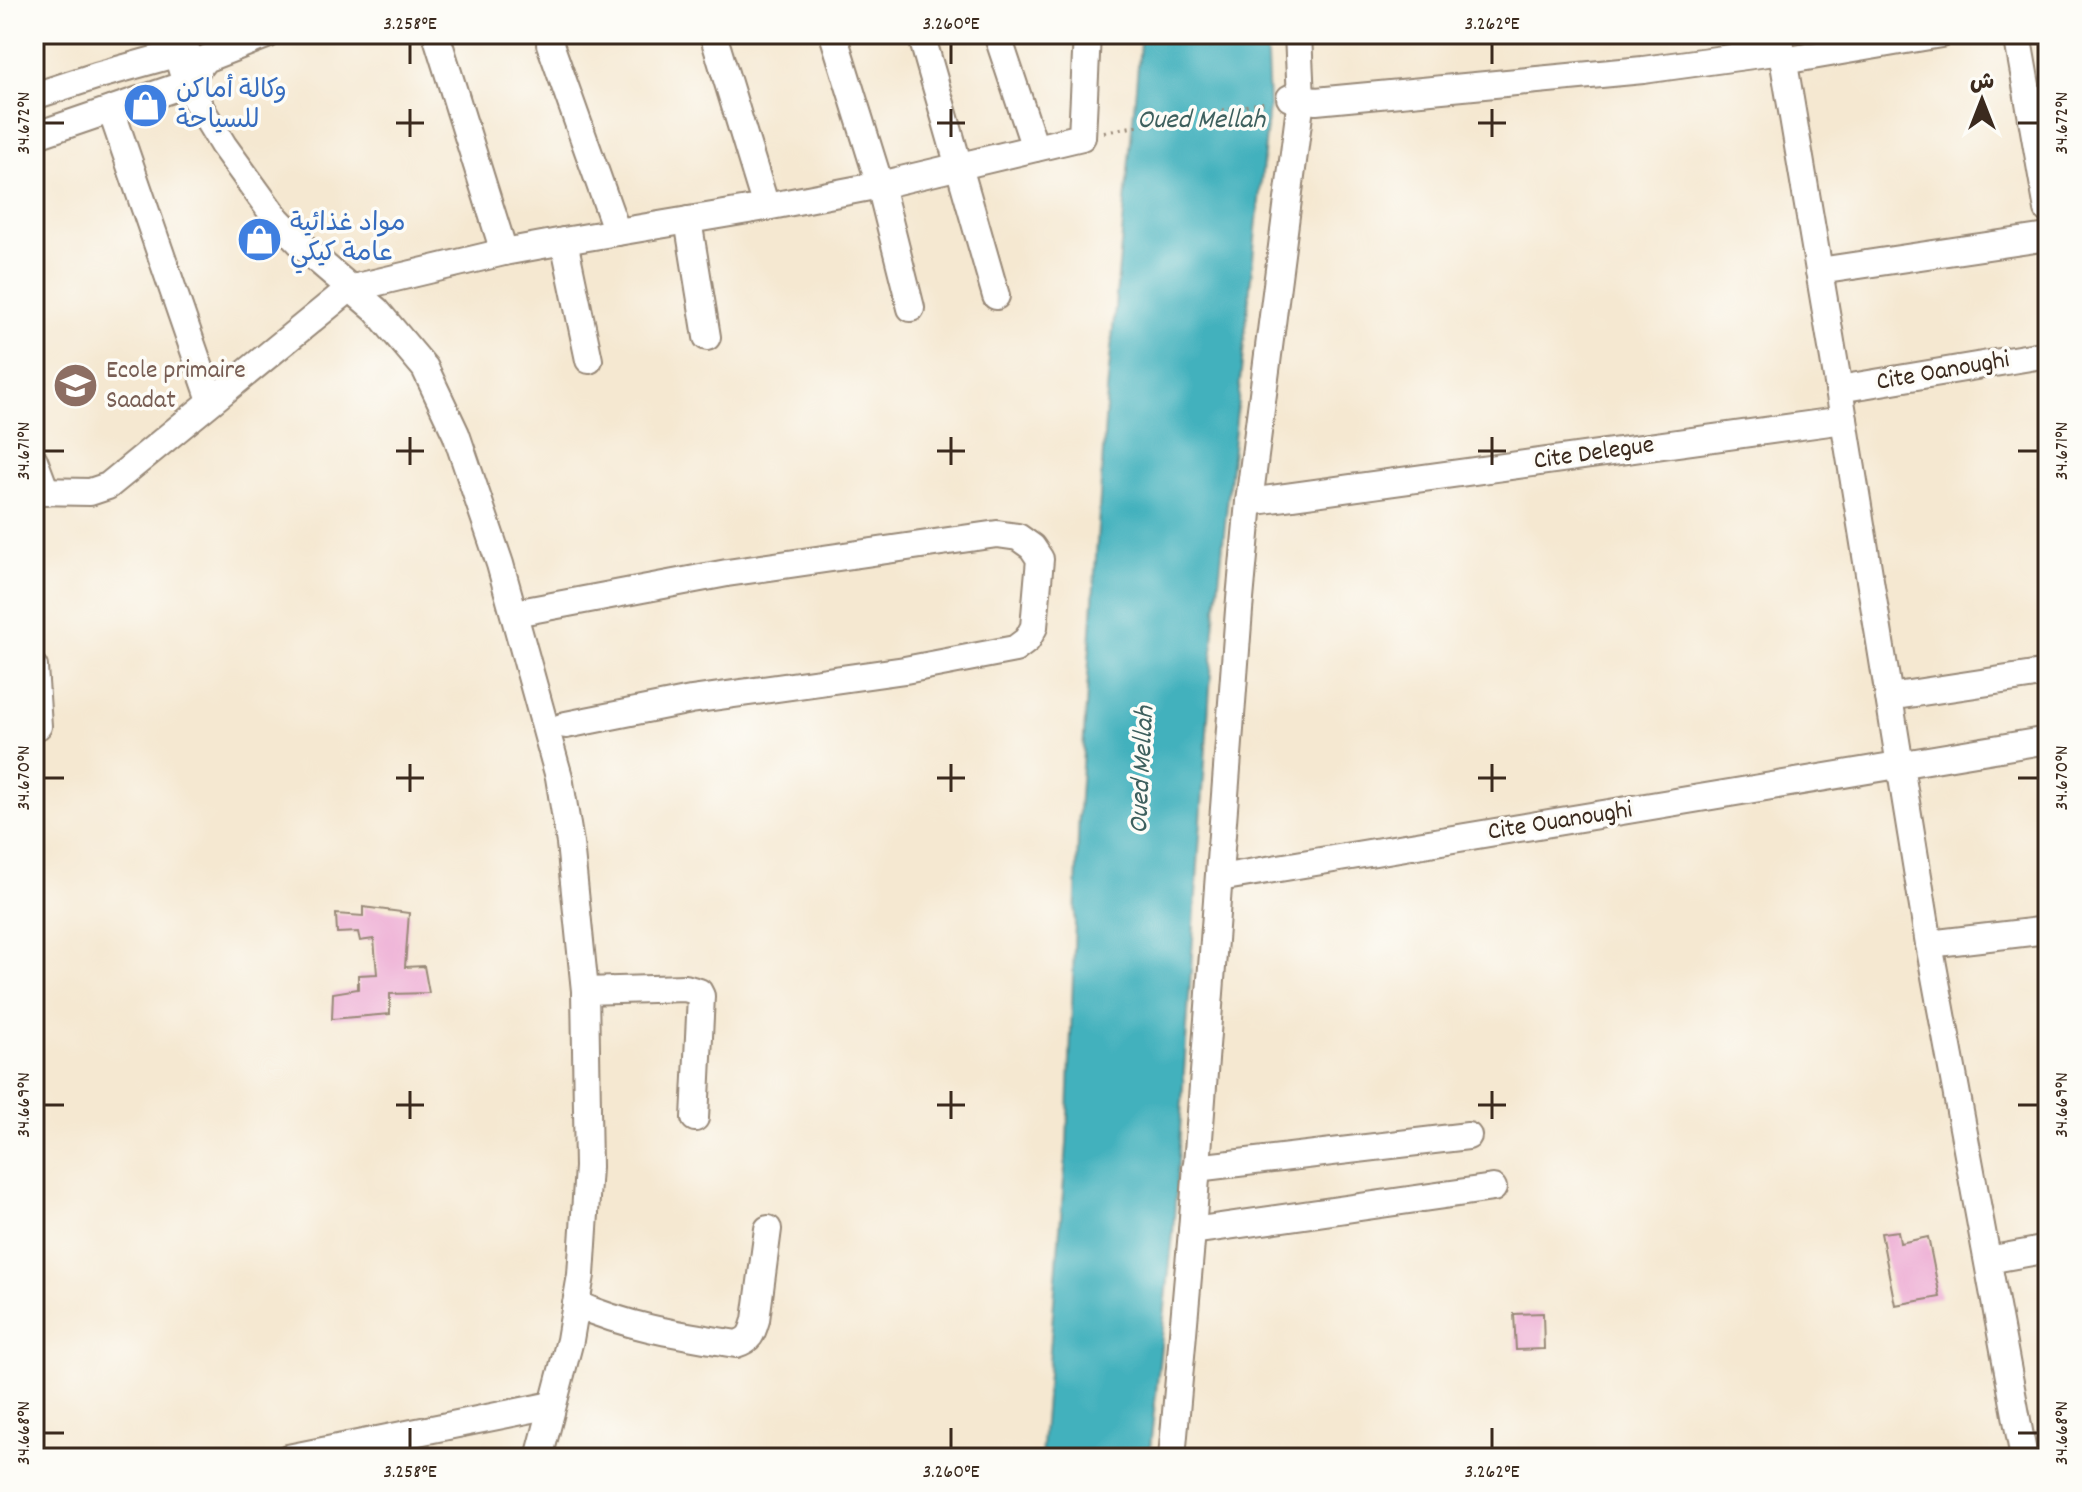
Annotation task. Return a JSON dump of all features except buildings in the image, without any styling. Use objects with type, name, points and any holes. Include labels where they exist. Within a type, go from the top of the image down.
[{"type":"street","points":[[34,136],[186,84],[205,59],[269,34]]},
{"type":"street","points":[[436,34],[504,252]]},
{"type":"street","points":[[551,34],[550,44],[617,232]]},
{"type":"street","points":[[713,34],[766,207]]},
{"type":"street","points":[[833,34],[880,185],[911,308]]},
{"type":"street","points":[[921,34],[996,296]]},
{"type":"street","points":[[997,34],[1035,148]]},
{"type":"street","points":[[34,460],[40,492],[90,492],[108,486],[349,289],[504,252],[880,185],[1086,136],[1087,34]]},
{"type":"street","points":[[1172,1458],[1239,610],[1296,98],[1298,34]]},
{"type":"street","points":[[1296,98],[1316,101],[1627,72],[1781,49],[1941,34]]},
{"type":"street","points":[[2017,34],[2048,210]]},
{"type":"street","points":[[34,96],[96,76],[173,44],[205,59]]},
{"type":"street","points":[[173,44],[186,84],[223,145],[275,217],[313,256],[376,310],[425,368],[456,434],[515,613],[559,777],[570,843],[585,991],[588,1167],[582,1259],[570,1340],[539,1458]]},
{"type":"street","points":[[1781,49],[1929,944],[2024,1458]]},
{"type":"street","points":[[111,110],[211,400]]},
{"type":"street","points":[[688,220],[707,337]]},
{"type":"street","points":[[1819,271],[2048,237]]},
{"type":"street","points":[[564,241],[589,360]]},
{"type":"street","name":"Cite Oanoughi","points":[[1839,389],[2048,354]]},
{"type":"street","name":"Cite Delegue","points":[[1249,502],[1844,420]]},
{"type":"street","points":[[515,613],[727,573],[997,534],[1018,537],[1032,547],[1040,559],[1034,627],[1027,640],[1015,649],[905,670],[691,700],[566,725]]},
{"type":"street","points":[[34,667],[38,726]]},
{"type":"street","points":[[1889,697],[2048,673]]},
{"type":"street","name":"Cite Ouanoughi","points":[[1219,878],[2048,740]]},
{"type":"street","points":[[1929,944],[2048,930]]},
{"type":"street","points":[[585,991],[685,988],[699,992],[695,1118]]},
{"type":"street","points":[[1196,1168],[1468,1136]]},
{"type":"street","points":[[1192,1231],[1493,1188]]},
{"type":"street","points":[[576,1304],[624,1322],[662,1331],[736,1344],[747,1341],[756,1320],[768,1229]]},
{"type":"street","points":[[1988,1260],[2048,1249]]},
{"type":"street","points":[[288,1458],[355,1452],[552,1405]]},
{"type":"path","points":[[1086,136],[1296,98]]},
{"type":"water","name":"Oued Mellah","points":[[1141,34],[1266,34],[1269,106],[1214,629],[1173,1234],[1149,1458],[1041,1458],[1067,1144],[1079,811],[1107,392]]},
{"type":"place","name":"وكالة أماكن للسياحة","points":[[145,106]]},
{"type":"place","name":"مواد غذائية عامة كيكي","points":[[259,239]]},
{"type":"place","name":"Ecole primaire Saadat","points":[[75,386]]}]
